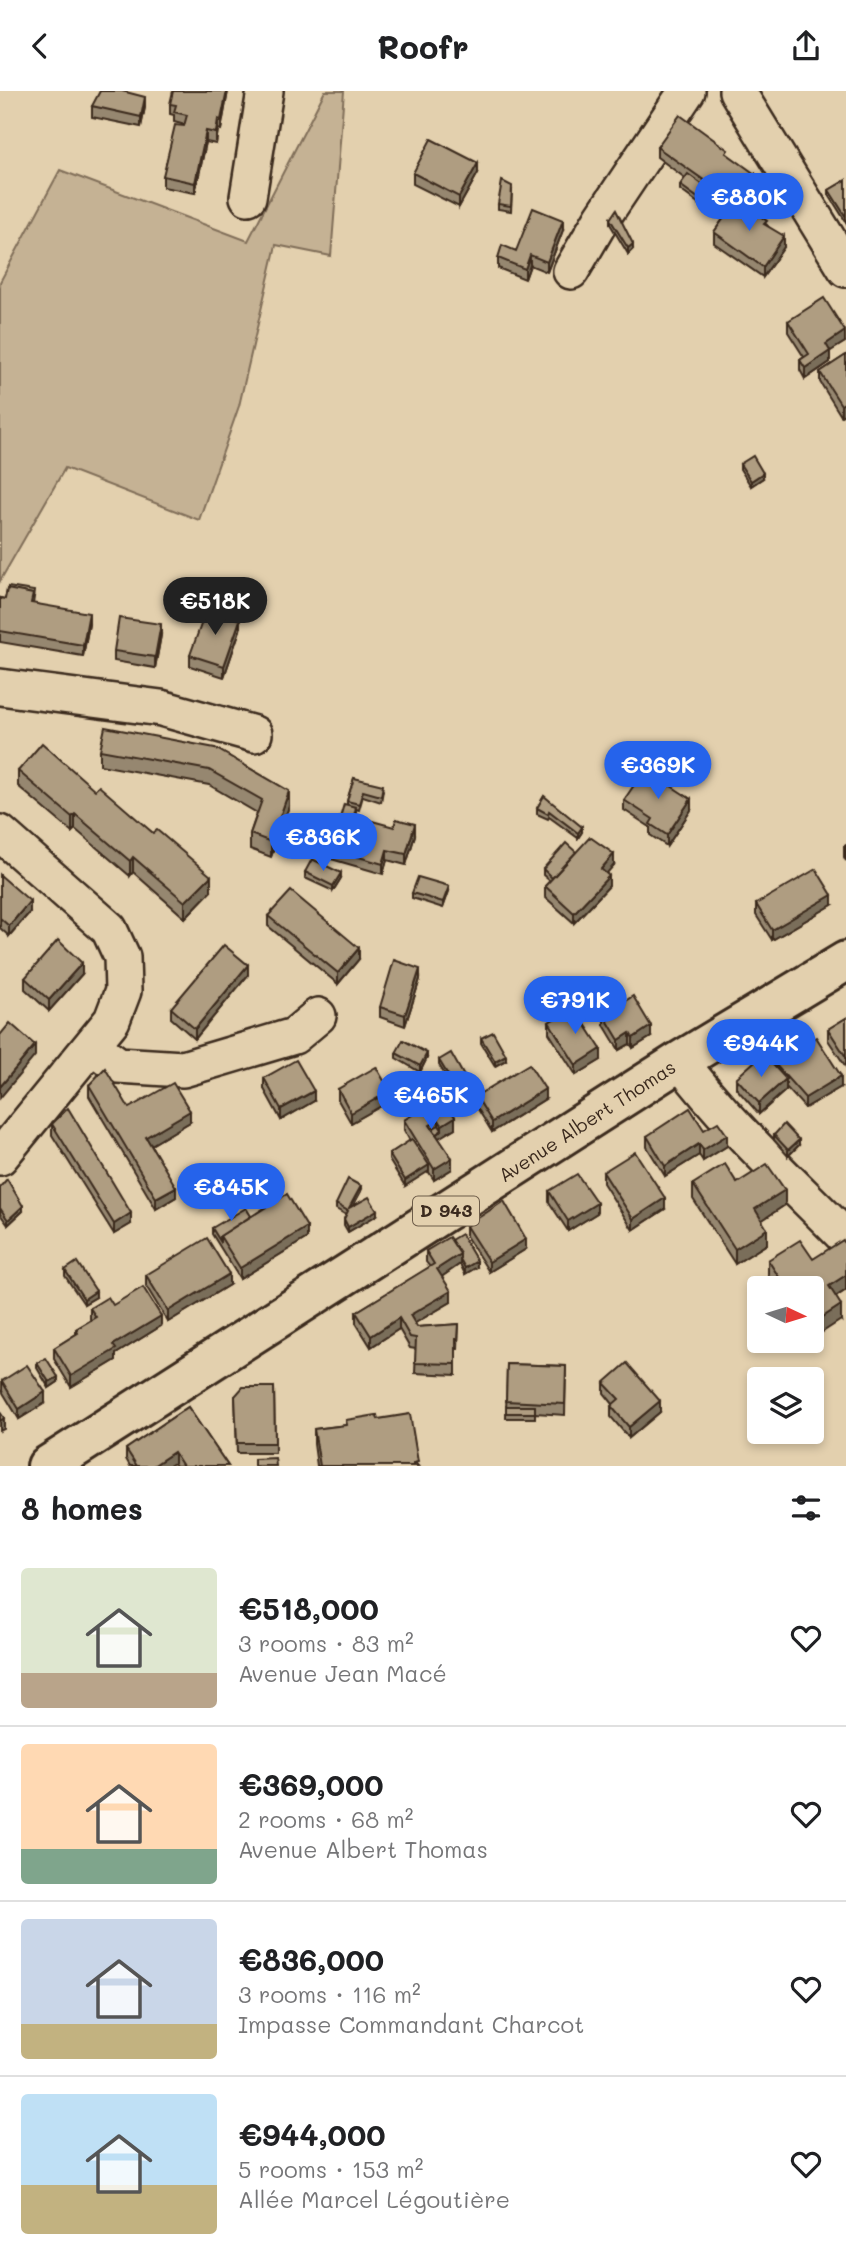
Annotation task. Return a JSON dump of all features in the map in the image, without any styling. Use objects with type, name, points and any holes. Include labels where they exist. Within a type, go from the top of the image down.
[{"type":"main road","name":"Avenue Albert Thomas","points":[[47,1466],[680,1061],[846,961]]},
{"type":"street","points":[[248,197],[265,91]]},
{"type":"street","points":[[571,271],[602,218],[687,91]]},
{"type":"street","points":[[737,91],[846,269]]},
{"type":"street","points":[[0,687],[161,708],[254,734]]},
{"type":"street","points":[[0,833],[109,929],[122,957],[123,991],[112,1020],[92,1047],[0,1157]]},
{"type":"street","points":[[92,1047],[118,1066],[183,1069],[294,1036],[318,1016]]},
{"type":"street","points":[[680,1061],[706,1095],[846,1238]]},
{"type":"shaded area","points":[[325,91],[344,91],[331,256],[276,245],[239,406],[199,520],[65,468],[0,581],[0,282],[60,170],[248,241]]},
{"type":"building","points":[[100,91],[122,91],[145,97],[141,117],[92,106]]},
{"type":"building","points":[[173,91],[227,91],[216,133],[206,131],[195,183],[163,176],[175,125],[184,126],[187,115],[174,112],[176,105],[170,104]]},
{"type":"building","points":[[680,115],[728,150],[726,153],[755,174],[735,202],[657,147]]},
{"type":"building","points":[[431,139],[478,163],[459,197],[413,173]]},
{"type":"building","points":[[688,174],[706,187],[698,198],[680,185]]},
{"type":"building","points":[[846,180],[846,217],[829,190]]},
{"type":"building","points":[[502,181],[512,186],[511,206],[498,204]]},
{"type":"building","points":[[737,200],[767,221],[764,224],[784,236],[763,267],[714,232]]},
{"type":"building","points":[[533,208],[563,220],[547,262],[530,255],[525,269],[498,258],[502,245],[516,251]]},
{"type":"building","points":[[616,210],[633,244],[628,248],[610,219]]},
{"type":"building","points":[[824,298],[845,331],[826,344],[830,351],[805,368],[800,360],[809,354],[788,321]]},
{"type":"building","points":[[846,355],[846,402],[841,405],[820,372]]},
{"type":"building","points":[[753,456],[763,473],[751,481],[740,464]]},
{"type":"building","points":[[8,587],[34,591],[33,599],[33,594],[8,590]]},
{"type":"building","points":[[7,589],[33,594],[31,603],[89,613],[83,645],[0,631],[0,598],[5,599]]},
{"type":"building","points":[[207,608],[240,620],[224,666],[190,655]]},
{"type":"building","points":[[119,618],[161,624],[155,657],[114,651]]},
{"type":"building","points":[[105,727],[215,748],[289,791],[271,842],[250,834],[262,800],[209,770],[100,750]]},
{"type":"building","points":[[42,743],[95,790],[99,786],[153,833],[157,830],[211,876],[185,902],[133,857],[130,861],[75,814],[72,817],[18,771]]},
{"type":"building","points":[[645,769],[691,799],[667,835],[650,824],[653,819],[624,800]]},
{"type":"building","points":[[354,778],[383,785],[381,796],[363,791],[359,804],[347,801]]},
{"type":"building","points":[[544,796],[582,827],[578,833],[549,811],[548,814],[537,808]]},
{"type":"building","points":[[344,804],[356,807],[354,816],[394,827],[396,819],[415,824],[406,854],[387,850],[383,864],[331,849]]},
{"type":"building","points":[[590,837],[614,854],[601,869],[609,876],[574,913],[545,886]]},
{"type":"building","points":[[566,843],[576,852],[552,878],[543,869]]},
{"type":"building","points":[[312,859],[341,873],[333,886],[305,872]]},
{"type":"building","points":[[816,869],[832,895],[772,930],[756,904]]},
{"type":"building","points":[[0,875],[30,901],[9,926],[0,918]]},
{"type":"building","points":[[418,877],[449,886],[443,902],[412,893]]},
{"type":"building","points":[[291,891],[359,948],[338,973],[268,916]]},
{"type":"building","points":[[58,940],[82,963],[49,1000],[25,978]]},
{"type":"building","points":[[224,945],[248,965],[195,1029],[171,1008]]},
{"type":"building","points":[[394,960],[420,969],[405,1015],[380,1007]]},
{"type":"building","points":[[561,980],[578,996],[568,1007],[551,991]]},
{"type":"building","points":[[633,996],[651,1026],[633,1038],[630,1033],[619,1040],[604,1015]]},
{"type":"building","points":[[574,1007],[601,1049],[576,1065],[549,1022]]},
{"type":"building","points":[[846,1018],[846,1057],[828,1029]]},
{"type":"building","points":[[10,1023],[35,1045],[0,1087],[0,1035]]},
{"type":"building","points":[[493,1032],[506,1055],[495,1061],[481,1038]]},
{"type":"building","points":[[816,1037],[841,1076],[805,1098],[774,1063]]},
{"type":"building","points":[[403,1040],[427,1053],[420,1066],[396,1053]]},
{"type":"building","points":[[451,1053],[465,1078],[454,1085],[439,1060]]},
{"type":"building","points":[[763,1054],[786,1079],[759,1103],[736,1078]]},
{"type":"building","points":[[296,1060],[314,1091],[281,1109],[264,1078]]},
{"type":"building","points":[[529,1064],[545,1089],[492,1122],[476,1096]]},
{"type":"building","points":[[376,1067],[390,1091],[351,1113],[338,1089]]},
{"type":"building","points":[[105,1068],[129,1108],[173,1083],[190,1111],[146,1137],[176,1187],[156,1198],[89,1085]]},
{"type":"building","points":[[442,1097],[455,1117],[442,1125],[439,1120],[430,1125],[452,1158],[434,1169],[404,1120]]},
{"type":"building","points":[[68,1108],[131,1213],[114,1224],[52,1124]]},
{"type":"building","points":[[690,1108],[704,1130],[718,1122],[727,1135],[703,1150],[699,1144],[665,1166],[647,1136]]},
{"type":"building","points":[[784,1124],[799,1140],[788,1150],[774,1135]]},
{"type":"building","points":[[439,1125],[442,1130],[436,1134],[432,1129]]},
{"type":"building","points":[[412,1139],[429,1165],[405,1180],[389,1154]]},
{"type":"building","points":[[635,1152],[665,1198],[633,1219],[603,1172]]},
{"type":"building","points":[[725,1164],[737,1183],[767,1164],[785,1190],[755,1209],[767,1229],[735,1249],[693,1184]]},
{"type":"building","points":[[577,1174],[597,1203],[568,1221],[549,1191]]},
{"type":"building","points":[[7,1179],[23,1206],[8,1220],[0,1208],[0,1187]]},
{"type":"building","points":[[348,1179],[361,1186],[349,1208],[369,1197],[377,1210],[348,1227],[344,1219],[348,1211],[336,1204]]},
{"type":"building","points":[[287,1194],[307,1227],[240,1268],[220,1236]]},
{"type":"building","points":[[504,1201],[526,1239],[489,1262],[466,1226]]},
{"type":"building","points":[[246,1208],[251,1216],[220,1236],[220,1241],[212,1228]]},
{"type":"building","points":[[461,1234],[477,1261],[465,1268],[451,1240]]},
{"type":"building","points":[[449,1237],[460,1254],[437,1269],[451,1291],[410,1315],[417,1327],[459,1324],[456,1364],[415,1363],[416,1338],[410,1337],[399,1318],[371,1336],[356,1312],[434,1264],[426,1251]]},
{"type":"building","points":[[207,1238],[229,1274],[168,1311],[146,1275]]},
{"type":"building","points":[[800,1240],[813,1259],[843,1240],[846,1245],[846,1275],[829,1286],[841,1305],[824,1316],[824,1276],[778,1276],[768,1260]]},
{"type":"building","points":[[77,1262],[96,1291],[84,1299],[65,1270]]},
{"type":"building","points":[[143,1287],[161,1316],[113,1345],[116,1349],[71,1376],[54,1348],[78,1333],[76,1329],[96,1317],[90,1308],[108,1297],[113,1305]]},
{"type":"building","points":[[46,1358],[58,1377],[49,1382],[37,1363]]},
{"type":"building","points":[[627,1363],[660,1401],[629,1427],[611,1406],[619,1399],[604,1383]]},
{"type":"building","points":[[507,1364],[566,1366],[565,1404],[506,1401]]},
{"type":"building","points":[[27,1365],[45,1392],[19,1409],[2,1381]]},
{"type":"building","points":[[243,1387],[274,1387],[275,1443],[237,1443],[235,1396]]},
{"type":"building","points":[[506,1406],[535,1406],[535,1413],[506,1413]]},
{"type":"building","points":[[188,1407],[228,1466],[183,1466],[174,1452],[153,1466],[137,1466],[126,1449]]},
{"type":"building","points":[[410,1414],[418,1462],[413,1463],[413,1466],[320,1466],[314,1429],[347,1425],[346,1420],[377,1415],[378,1419]]},
{"type":"building","points":[[275,1458],[276,1466],[254,1466],[254,1459]]}]
